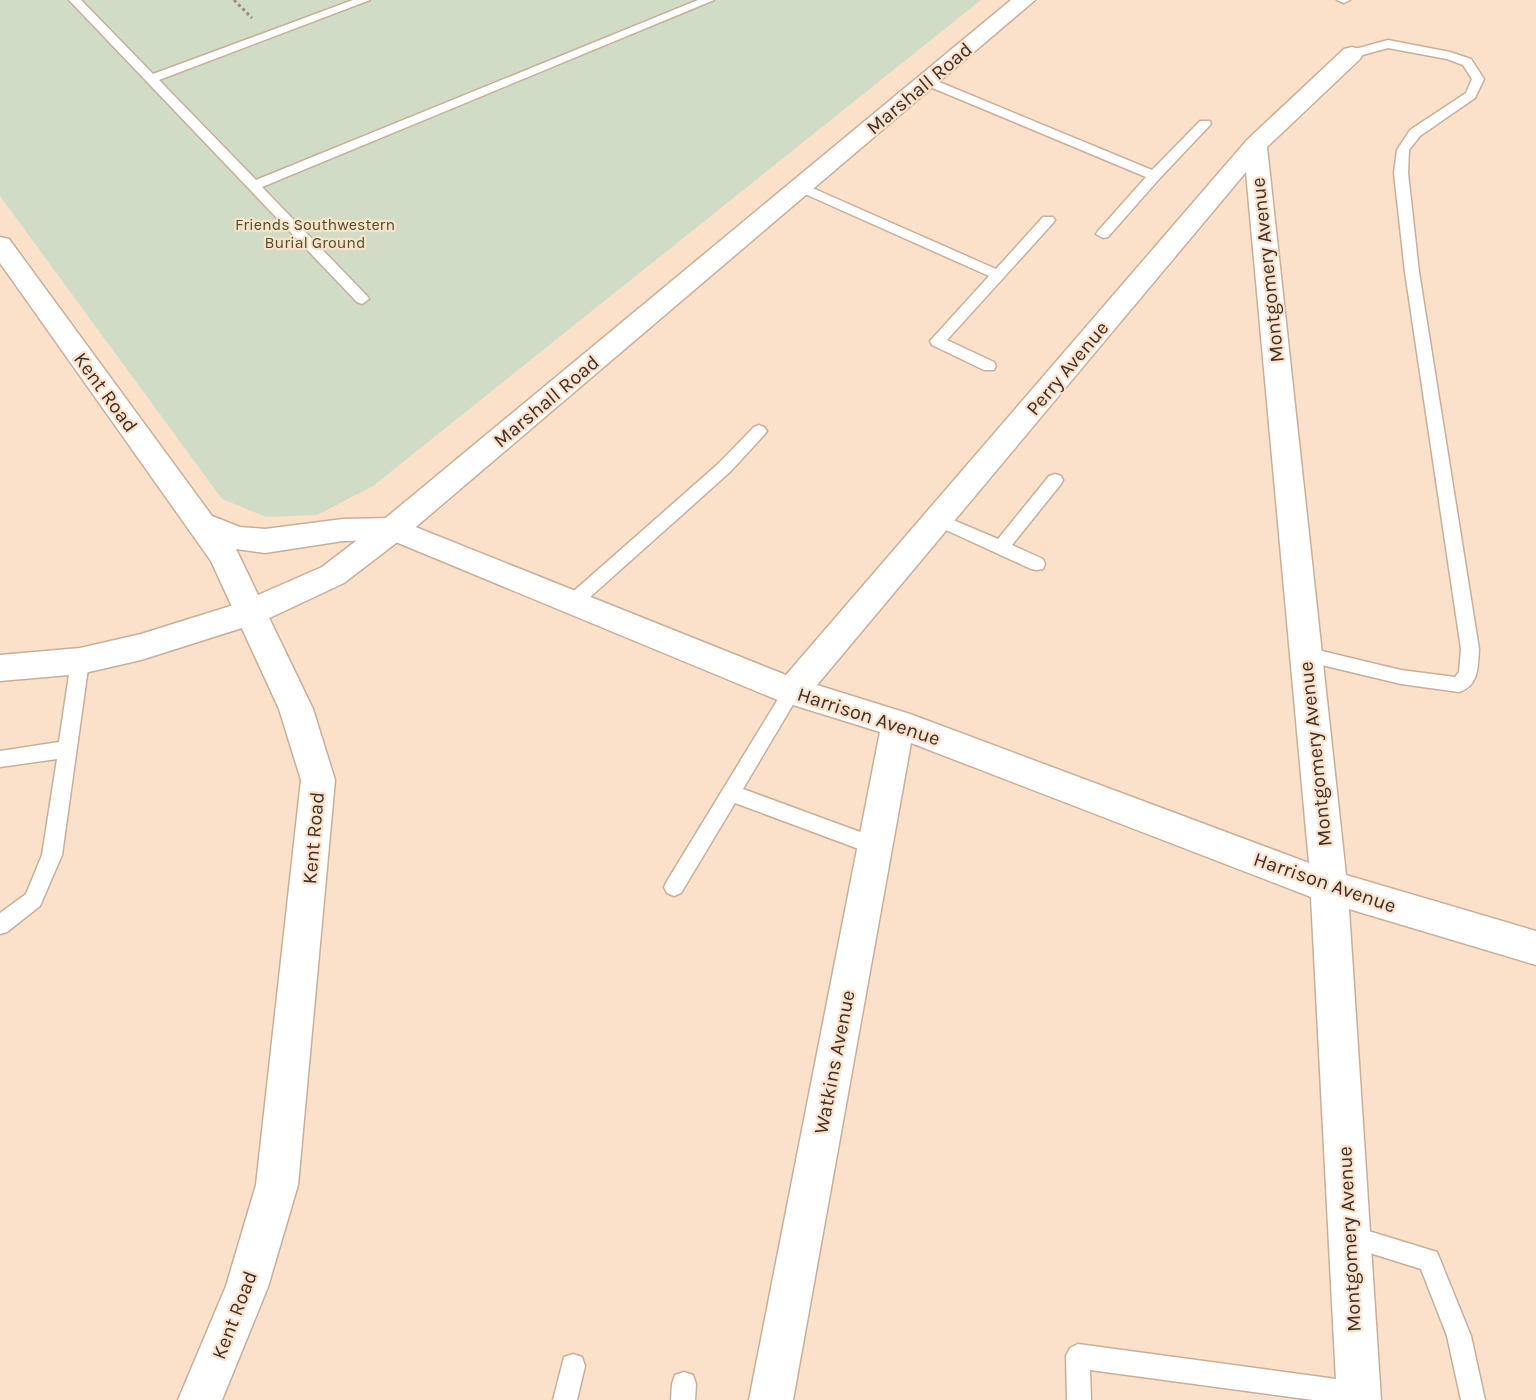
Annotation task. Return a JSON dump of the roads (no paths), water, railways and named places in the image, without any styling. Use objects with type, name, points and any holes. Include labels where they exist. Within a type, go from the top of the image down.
[{"type":"street","name":"Marshall Road","points":[[0,668],[80,661],[141,647],[250,613],[333,575],[393,529],[1024,0]]},
{"type":"street","name":"Perry Avenue","points":[[792,691],[1255,145],[1352,54]]},
{"type":"street","name":"Montgomery Avenue","points":[[1255,145],[1329,886],[1359,1397]]},
{"type":"street","name":"Kent Road","points":[[0,244],[224,555],[296,709],[318,780],[277,1185],[248,1287],[200,1400]]},
{"type":"street","name":"Harrison Avenue","points":[[202,524],[237,538],[265,541],[343,530],[393,529],[792,691],[898,724],[1329,886],[1536,948]]},
{"type":"street","name":"Watkins Avenue","points":[[771,1400],[898,724]]},
{"type":"lane","points":[[75,0],[362,299]]},
{"type":"lane","points":[[150,79],[364,0]]},
{"type":"lane","points":[[253,186],[708,0]]},
{"type":"lane","points":[[1305,654],[1434,683],[1459,685],[1468,675],[1470,649],[1412,272],[1401,173],[1403,150],[1415,133],[1471,95],[1479,79],[1467,62],[1440,54],[1388,44],[1352,54]]},
{"type":"lane","points":[[927,81],[1154,176]]},
{"type":"lane","points":[[1103,234],[1154,176],[1205,124]]},
{"type":"lane","points":[[801,187],[998,275]]},
{"type":"lane","points":[[989,366],[937,341],[1048,220]]},
{"type":"lane","points":[[573,602],[724,468],[759,431]]},
{"type":"lane","points":[[1000,548],[1055,480]]},
{"type":"lane","points":[[939,520],[1037,564]]},
{"type":"lane","points":[[0,925],[33,900],[52,855],[80,661]]},
{"type":"lane","points":[[674,887],[792,691]]},
{"type":"lane","points":[[0,759],[68,749]]},
{"type":"lane","points":[[730,793],[875,846]]},
{"type":"lane","points":[[1349,1236],[1429,1260],[1459,1336],[1473,1400]]},
{"type":"lane","points":[[1079,1400],[1078,1356],[1359,1397]]},
{"type":"lane","points":[[565,1400],[573,1366]]},
{"type":"park label","name":"Friends Southwestern Burial Ground","points":[[315,233]]}]
